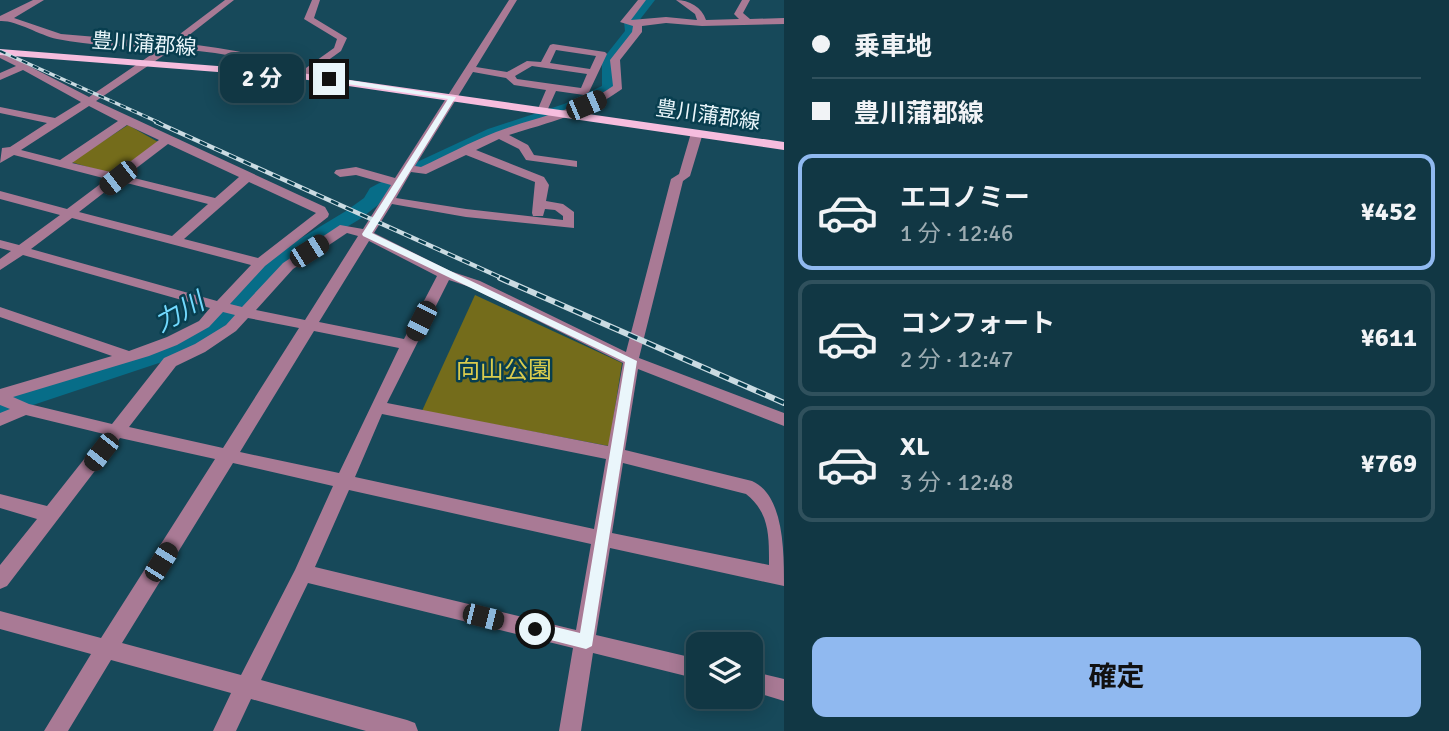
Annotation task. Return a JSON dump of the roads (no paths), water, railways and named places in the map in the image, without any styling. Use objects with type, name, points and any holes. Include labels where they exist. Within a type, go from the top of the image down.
[{"type":"main road","name":"豊川蒲郡線","points":[[0,53],[298,75],[784,146]]},
{"type":"street","points":[[40,0],[9,14],[11,20],[60,37],[215,49],[265,59],[293,69],[298,75],[338,49],[342,38],[309,19],[316,0]]},
{"type":"street","points":[[4,153],[148,63],[230,0]]},
{"type":"street","points":[[55,731],[513,0]]},
{"type":"street","points":[[642,0],[625,22],[784,21]]},
{"type":"street","points":[[680,0],[699,13],[702,23]]},
{"type":"street","points":[[746,0],[738,14],[748,22]]},
{"type":"street","points":[[408,168],[422,171],[554,112],[603,98],[618,87],[615,60],[637,32],[634,23]]},
{"type":"street","points":[[509,75],[514,82],[584,92],[602,54],[553,47],[544,65]]},
{"type":"street","points":[[0,53],[22,68],[126,121],[320,210],[323,214],[260,263],[204,324],[172,341],[0,397]]},
{"type":"street","points":[[470,69],[509,75],[526,64],[593,72]]},
{"type":"street","points":[[0,77],[22,68]]},
{"type":"street","points":[[552,88],[554,112]]},
{"type":"street","points":[[0,110],[57,122]]},
{"type":"street","points":[[62,164],[126,121]]},
{"type":"street","points":[[570,731],[618,455],[631,361],[677,179],[684,176],[697,134]]},
{"type":"street","points":[[499,135],[524,147],[530,158],[573,164]]},
{"type":"street","points":[[0,266],[166,140]]},
{"type":"street","points":[[467,151],[540,180],[543,185],[536,222]]},
{"type":"street","points":[[4,153],[62,164],[217,202]]},
{"type":"street","points":[[340,173],[355,171],[399,183]]},
{"type":"street","points":[[174,241],[247,177]]},
{"type":"street","points":[[0,195],[260,263]]},
{"type":"street","points":[[388,200],[569,225],[569,215],[559,207],[540,204]]},
{"type":"street","points":[[0,580],[170,362],[217,338],[288,266],[345,228],[367,234],[445,274],[475,284],[631,361],[784,420]]},
{"type":"street","points":[[0,244],[242,313],[409,345]]},
{"type":"street","points":[[224,731],[303,573],[377,407],[445,274]]},
{"type":"street","points":[[0,312],[127,356]]},
{"type":"street","points":[[0,397],[23,408],[117,431],[782,576],[777,513],[764,495],[740,483],[618,455],[377,407]]},
{"type":"street","points":[[0,420],[23,408]]},
{"type":"street","points":[[0,501],[51,515]]},
{"type":"street","points":[[303,573],[686,666]]},
{"type":"street","points":[[0,620],[407,731]]},
{"type":"street","points":[[763,684],[784,690]]},
{"type":"waterway","name":"力川","points":[[423,166],[494,132],[569,107],[607,89],[611,84],[607,70],[609,60],[632,31],[631,22],[649,0]]},
{"type":"waterway","name":"力川","points":[[0,407],[184,347],[220,326],[238,300],[285,256],[353,215],[372,201],[376,192],[385,185]]},
{"type":"railway","points":[[0,51],[160,123]]},
{"type":"railway","points":[[156,122],[504,279]]},
{"type":"railway","points":[[500,278],[784,403]]},
{"type":"park label","name":"向山公園","points":[[504,370]]}]
